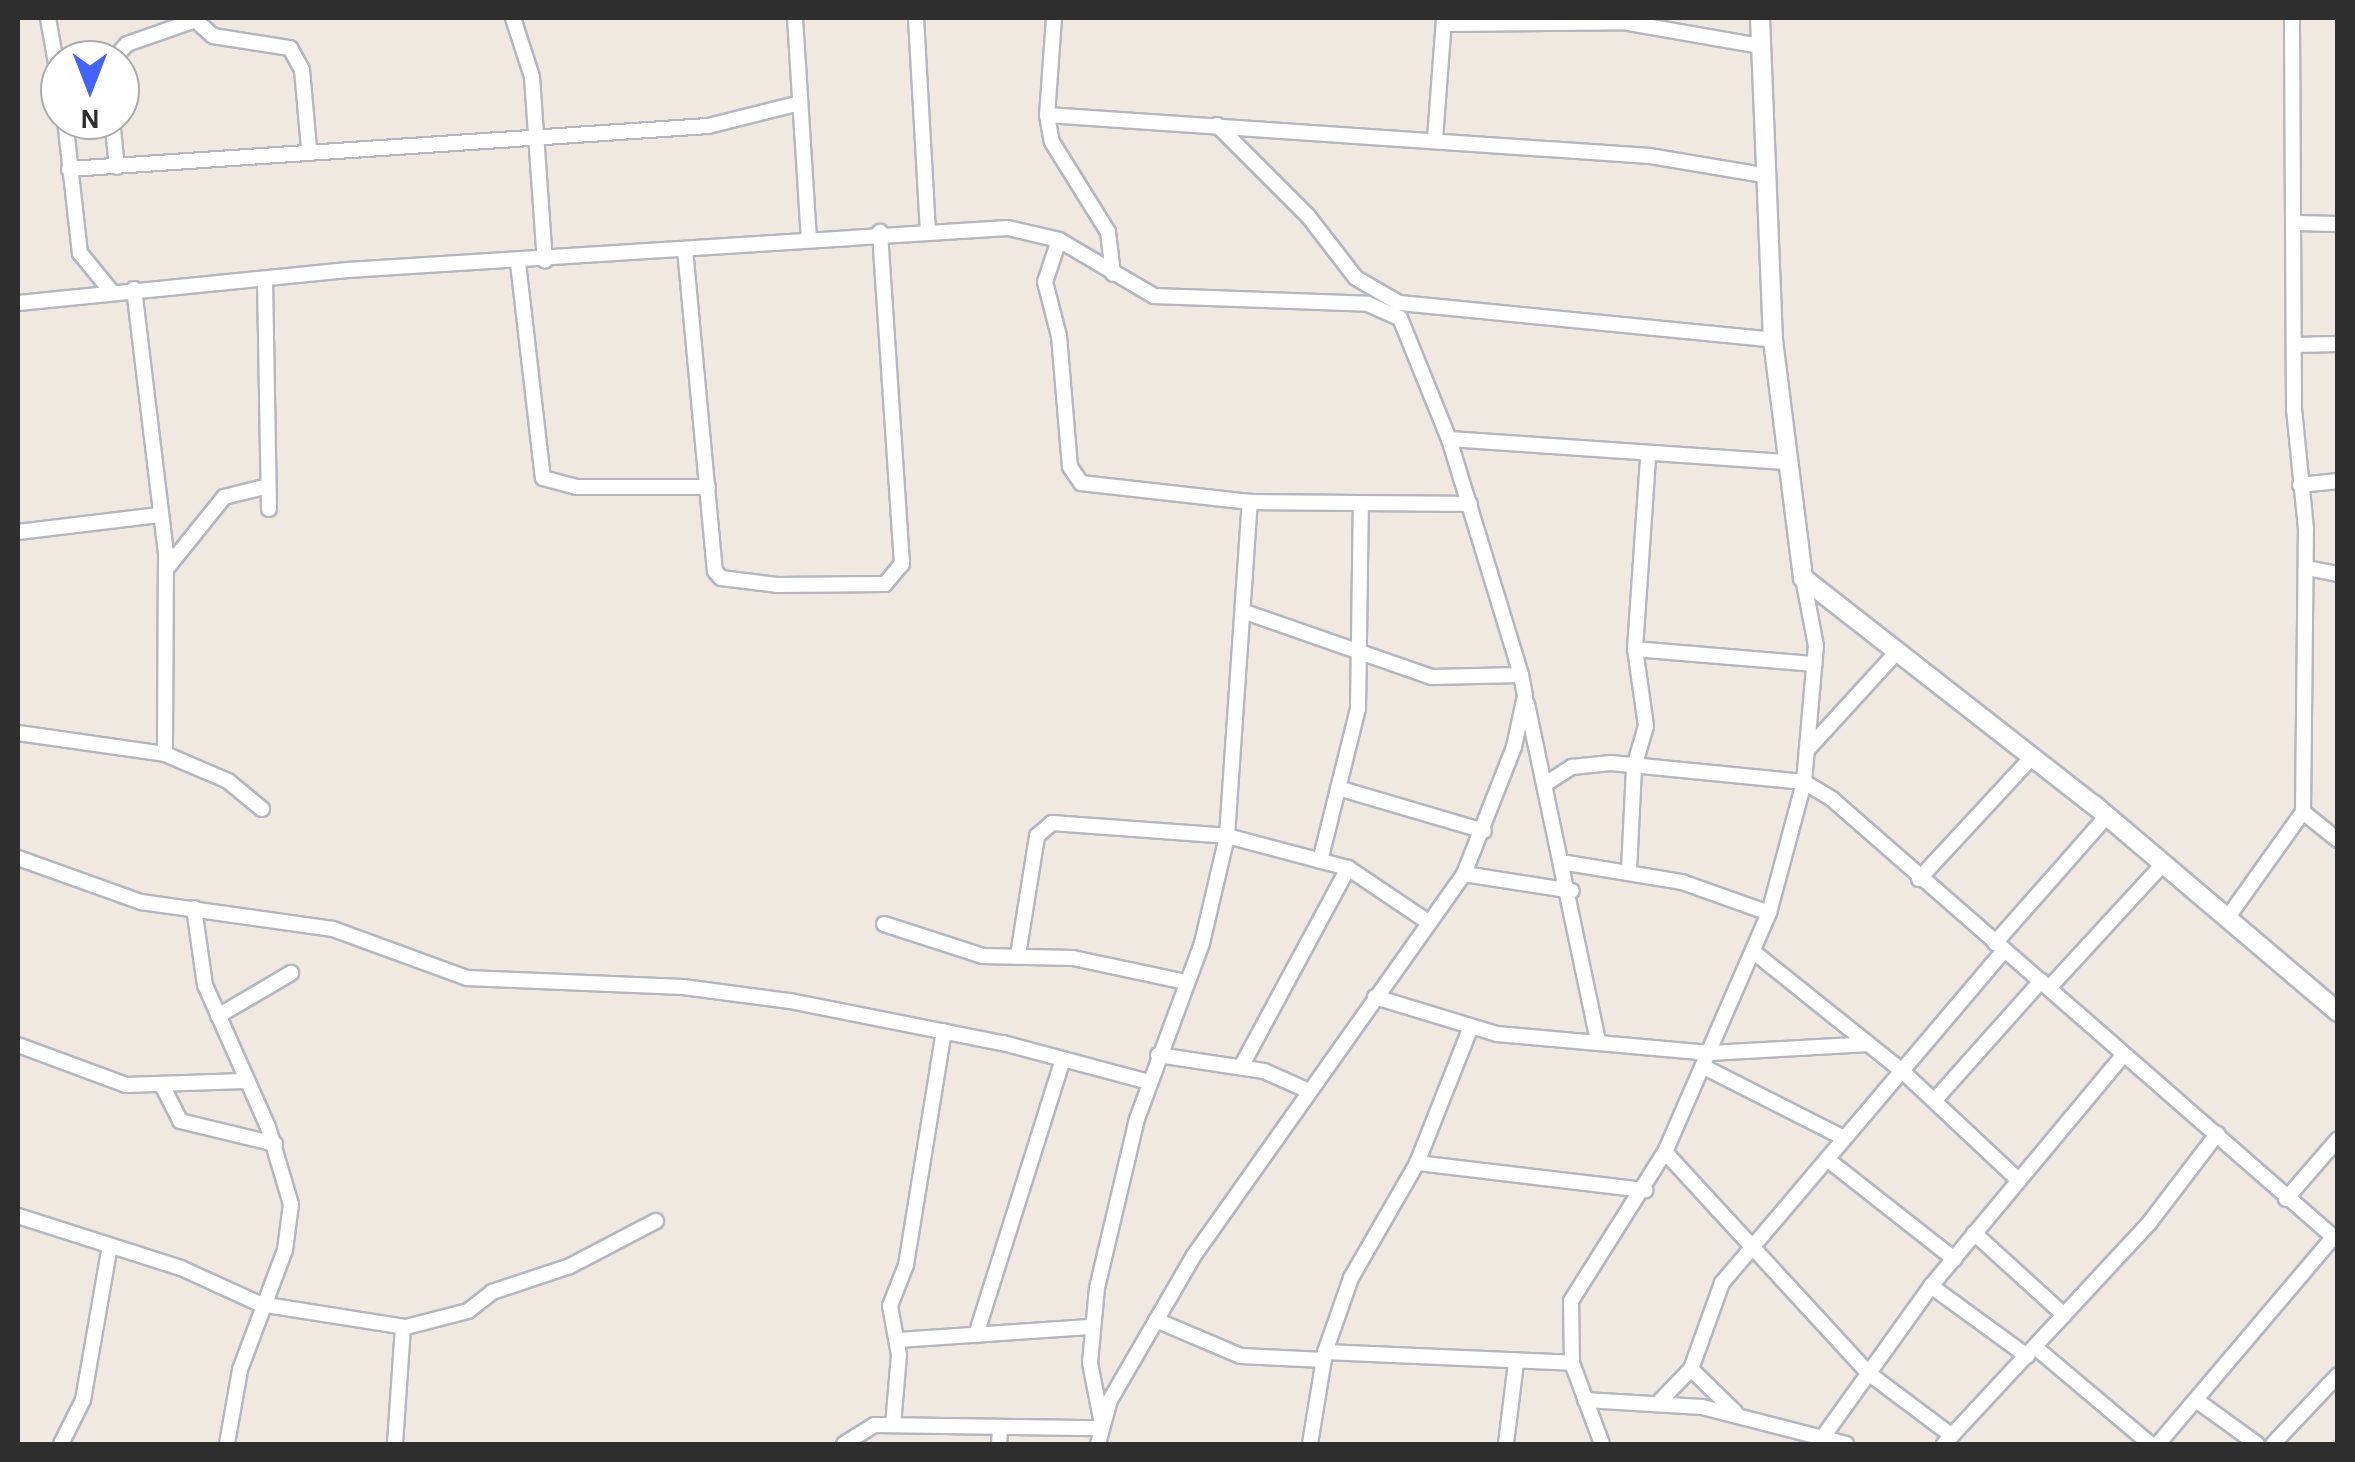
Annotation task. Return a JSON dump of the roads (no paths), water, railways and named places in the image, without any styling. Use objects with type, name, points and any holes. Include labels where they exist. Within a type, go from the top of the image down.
[{"type":"street","points":[[513,18],[528,48],[545,261]]},
{"type":"street","points":[[795,18],[796,104],[808,239]]},
{"type":"street","points":[[916,18],[928,230]]},
{"type":"street","points":[[1054,18],[1047,115],[1052,142],[1108,232],[1114,274]]},
{"type":"street","points":[[1602,1444],[1572,1363],[1571,1301],[1645,1190],[1707,1060],[1770,913],[1804,782],[1814,664],[1785,462],[1773,340],[1760,18]]},
{"type":"street","points":[[2228,917],[2303,812],[2307,568],[2294,344],[2292,18]]},
{"type":"street","points":[[138,40],[193,19],[213,36],[290,48],[302,70],[309,150]]},
{"type":"street","points":[[1435,139],[1444,21],[1622,22],[1761,46]]},
{"type":"street","points":[[69,169],[708,126],[796,104]]},
{"type":"street","points":[[1047,115],[1650,156],[1764,175]]},
{"type":"street","points":[[1217,125],[1308,216],[1356,278],[1399,303],[1773,340]]},
{"type":"street","points":[[67,140],[80,253],[110,291]]},
{"type":"street","points":[[114,140],[117,167]]},
{"type":"street","points":[[2294,223],[2338,224]]},
{"type":"street","points":[[18,302],[134,289],[545,261],[880,232],[1008,228],[1059,240],[1154,296],[1387,307],[1408,331],[1449,438],[1521,676],[1572,891],[1598,1040]]},
{"type":"street","points":[[685,249],[708,487],[721,578],[814,587],[886,584],[897,576],[896,413],[880,232]]},
{"type":"street","points":[[1059,240],[1045,282],[1059,336],[1070,467],[1081,483],[1099,491],[1250,502],[1470,504]]},
{"type":"street","points":[[518,263],[543,478],[576,487],[708,487]]},
{"type":"street","points":[[264,280],[269,509]]},
{"type":"street","points":[[134,289],[167,568],[164,754]]},
{"type":"street","points":[[2294,344],[2338,344]]},
{"type":"street","points":[[1449,438],[1648,456],[1785,462]]},
{"type":"street","points":[[1629,870],[1634,767],[1646,726],[1635,649],[1648,456]]},
{"type":"street","points":[[2300,485],[2338,482]]},
{"type":"street","points":[[167,568],[224,497],[268,486]]},
{"type":"street","points":[[1102,1436],[1090,1326],[1149,1082],[1186,982],[1228,836],[1250,502]]},
{"type":"street","points":[[1320,861],[1358,709],[1361,504]]},
{"type":"street","points":[[18,532],[159,515]]},
{"type":"street","points":[[2307,568],[2338,574]]},
{"type":"street","points":[[1802,578],[2107,816],[2338,1012]]},
{"type":"street","points":[[1245,612],[1358,647],[1432,677],[1521,676]]},
{"type":"street","points":[[1635,649],[1814,664]]},
{"type":"street","points":[[1806,750],[1896,653]]},
{"type":"street","points":[[1102,1436],[1156,1320],[1309,1091],[1464,874],[1484,831],[1526,696]]},
{"type":"street","points":[[18,733],[164,754],[228,781],[262,809]]},
{"type":"street","points":[[1919,879],[2032,757]]},
{"type":"street","points":[[1548,782],[1585,764],[1804,782],[2045,984],[2121,1058],[2217,1134],[2335,1239],[2158,1444]]},
{"type":"street","points":[[1338,788],[1484,831]]},
{"type":"street","points":[[2303,812],[2338,840]]},
{"type":"street","points":[[1660,1402],[1692,1368],[1722,1283],[2107,816]]},
{"type":"street","points":[[1018,955],[1043,826],[1228,836],[1348,868],[1428,922]]},
{"type":"street","points":[[18,858],[126,897],[333,930],[468,978],[683,987],[944,1031],[1149,1082]]},
{"type":"street","points":[[1566,864],[1629,870],[1770,913]]},
{"type":"street","points":[[1934,1100],[2164,864]]},
{"type":"street","points":[[1241,1067],[1348,868]]},
{"type":"street","points":[[1464,874],[1572,891]]},
{"type":"street","points":[[194,908],[218,1016],[275,1144],[290,1230],[260,1304],[227,1444]]},
{"type":"street","points":[[884,924],[982,956],[1018,955],[1186,982]]},
{"type":"street","points":[[1755,953],[1900,1068],[2017,1179]]},
{"type":"street","points":[[218,1016],[290,974]]},
{"type":"street","points":[[1375,997],[1470,1029],[1598,1040],[1707,1060],[1869,1044]]},
{"type":"street","points":[[1310,1444],[1325,1356],[1351,1278],[1417,1162],[1470,1029]]},
{"type":"street","points":[[894,1426],[898,1340],[890,1306],[906,1265],[944,1031]]},
{"type":"street","points":[[18,1046],[126,1085],[164,1087],[205,1077],[245,1081]]},
{"type":"street","points":[[1158,1056],[1241,1067],[1309,1091]]},
{"type":"street","points":[[976,1334],[1063,1058]]},
{"type":"street","points":[[1823,1437],[1931,1286],[2121,1058]]},
{"type":"street","points":[[1707,1060],[1844,1138]]},
{"type":"street","points":[[164,1087],[180,1121],[275,1144]]},
{"type":"street","points":[[1665,1152],[1755,1242],[1866,1372],[1947,1440],[2064,1315],[2217,1134]]},
{"type":"street","points":[[2286,1198],[2338,1139]]},
{"type":"street","points":[[1827,1159],[1954,1259]]},
{"type":"street","points":[[1417,1162],[1645,1190]]},
{"type":"street","points":[[18,1216],[110,1246],[260,1304],[404,1327],[468,1311],[492,1292],[570,1266],[656,1220]]},
{"type":"street","points":[[1974,1233],[2064,1315]]},
{"type":"street","points":[[61,1444],[84,1400],[110,1246]]},
{"type":"street","points":[[1931,1286],[2031,1352],[2150,1444]]},
{"type":"street","points":[[1156,1320],[1242,1356],[1572,1363]]},
{"type":"street","points":[[898,1340],[1090,1326]]},
{"type":"street","points":[[395,1444],[404,1327]]},
{"type":"street","points":[[1506,1444],[1516,1362]]},
{"type":"street","points":[[1692,1368],[1736,1412]]},
{"type":"street","points":[[2273,1444],[2338,1375]]},
{"type":"street","points":[[1585,1400],[1660,1402],[1736,1412],[1846,1444]]},
{"type":"street","points":[[2196,1400],[2257,1444]]},
{"type":"street","points":[[844,1444],[861,1429],[894,1426],[1000,1428],[1102,1436]]},
{"type":"street","points":[[999,1444],[1000,1428]]}]
